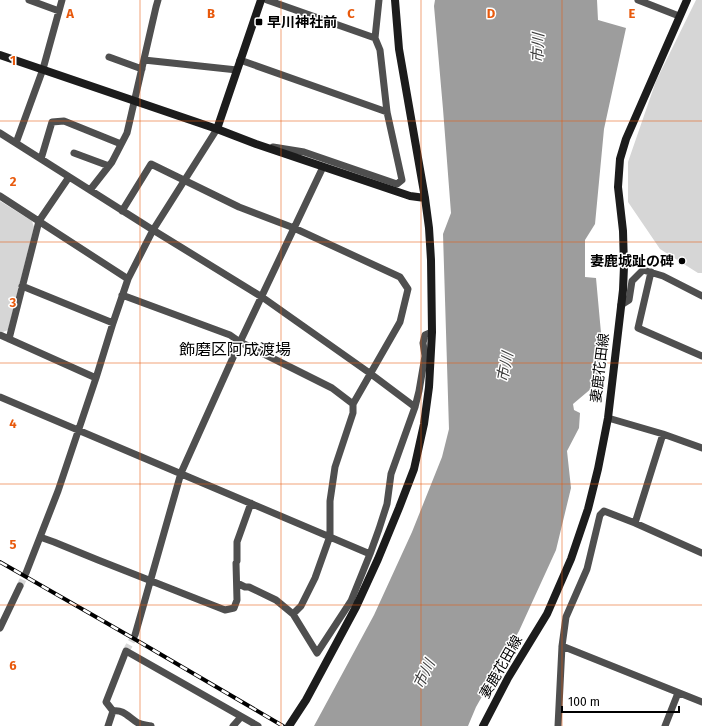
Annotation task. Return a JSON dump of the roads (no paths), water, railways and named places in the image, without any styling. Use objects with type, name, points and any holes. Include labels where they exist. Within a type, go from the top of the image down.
[{"type":"street","points":[[29,0],[60,11]]},
{"type":"street","points":[[16,143],[43,69],[62,0]]},
{"type":"street","points":[[90,190],[112,162],[127,133],[158,0]]},
{"type":"street","points":[[26,573],[58,491],[128,279],[153,230],[217,129],[261,0]]},
{"type":"street","points":[[267,0],[375,38]]},
{"type":"street","points":[[256,144],[304,152],[397,184],[402,180],[387,112],[380,50],[375,38],[379,0]]},
{"type":"street","points":[[289,726],[306,700],[354,604],[399,508],[414,469],[424,424],[429,387],[432,332],[429,228],[399,48],[395,0]]},
{"type":"street","points":[[638,0],[679,16]]},
{"type":"street","name":"妻鹿花田線","points":[[483,726],[508,678],[547,614],[572,559],[588,509],[608,418],[623,290],[623,231],[618,187],[620,159],[626,139],[687,0]]},
{"type":"street","points":[[0,55],[134,100],[323,167],[410,196],[425,198]]},
{"type":"street","points":[[109,57],[142,69]]},
{"type":"street","points":[[144,60],[237,70]]},
{"type":"street","points":[[240,60],[387,112]]},
{"type":"street","points":[[41,159],[52,122],[64,121],[121,144]]},
{"type":"street","points":[[0,133],[262,297],[415,407]]},
{"type":"street","points":[[74,153],[109,166]]},
{"type":"street","points":[[122,210],[151,164],[239,207],[294,228],[400,277],[408,289],[400,322],[353,404],[353,413],[335,467],[330,501],[330,536],[325,554],[302,606],[293,614]]},
{"type":"street","points":[[135,635],[181,473],[240,342],[323,167]]},
{"type":"street","points":[[9,339],[39,221],[69,177]]},
{"type":"street","points":[[0,196],[128,279]]},
{"type":"street","points":[[621,305],[629,300],[632,281],[643,270],[663,276],[702,296]]},
{"type":"street","points":[[651,272],[638,328],[702,356]]},
{"type":"street","points":[[22,286],[113,323]]},
{"type":"street","points":[[122,295],[230,336],[332,388],[353,404]]},
{"type":"street","points":[[237,583],[276,600],[293,614],[317,653],[354,604],[387,504],[391,474],[415,407],[425,356],[423,343],[425,335],[432,332]]},
{"type":"street","points":[[0,335],[96,378]]},
{"type":"street","points":[[0,397],[370,554]]},
{"type":"street","points":[[608,418],[663,434],[702,448]]},
{"type":"street","points":[[635,523],[663,434]]},
{"type":"street","points":[[40,537],[225,610],[234,608],[237,600],[236,563],[238,561],[238,542],[251,503]]},
{"type":"street","points":[[558,726],[562,646],[566,617],[587,569],[600,515],[604,511],[702,553]]},
{"type":"street","points":[[0,628],[20,586]]},
{"type":"street","points":[[562,646],[702,702]]},
{"type":"street","points":[[113,711],[106,702],[126,651],[258,726]]},
{"type":"street","points":[[665,726],[678,693]]},
{"type":"street","points":[[113,711],[118,710],[127,714],[142,725],[151,726]]},
{"type":"street","points":[[108,726],[113,711]]},
{"type":"street","points":[[233,726],[241,717]]},
{"type":"water","name":"市川","points":[[435,0],[597,0],[598,20],[626,28],[604,129],[595,224],[585,240],[585,277],[596,278],[602,344],[599,382],[573,404],[574,410],[580,413],[579,428],[567,451],[571,488],[556,550],[519,631],[476,707],[468,726],[314,726],[374,615],[412,532],[442,457],[449,429],[443,234],[451,213],[434,6]]},
{"type":"tunnel","points":[[20,586],[26,573]]},
{"type":"tunnel","points":[[126,651],[135,635]]},
{"type":"railway","points":[[0,562],[283,726]]},
{"type":"place","name":"早川神社前","points":[[259,22]]},
{"type":"place","name":"妻鹿城趾の碑","points":[[682,261]]},
{"type":"district","name":"飾磨区阿成渡場","points":[[235,349]]}]
